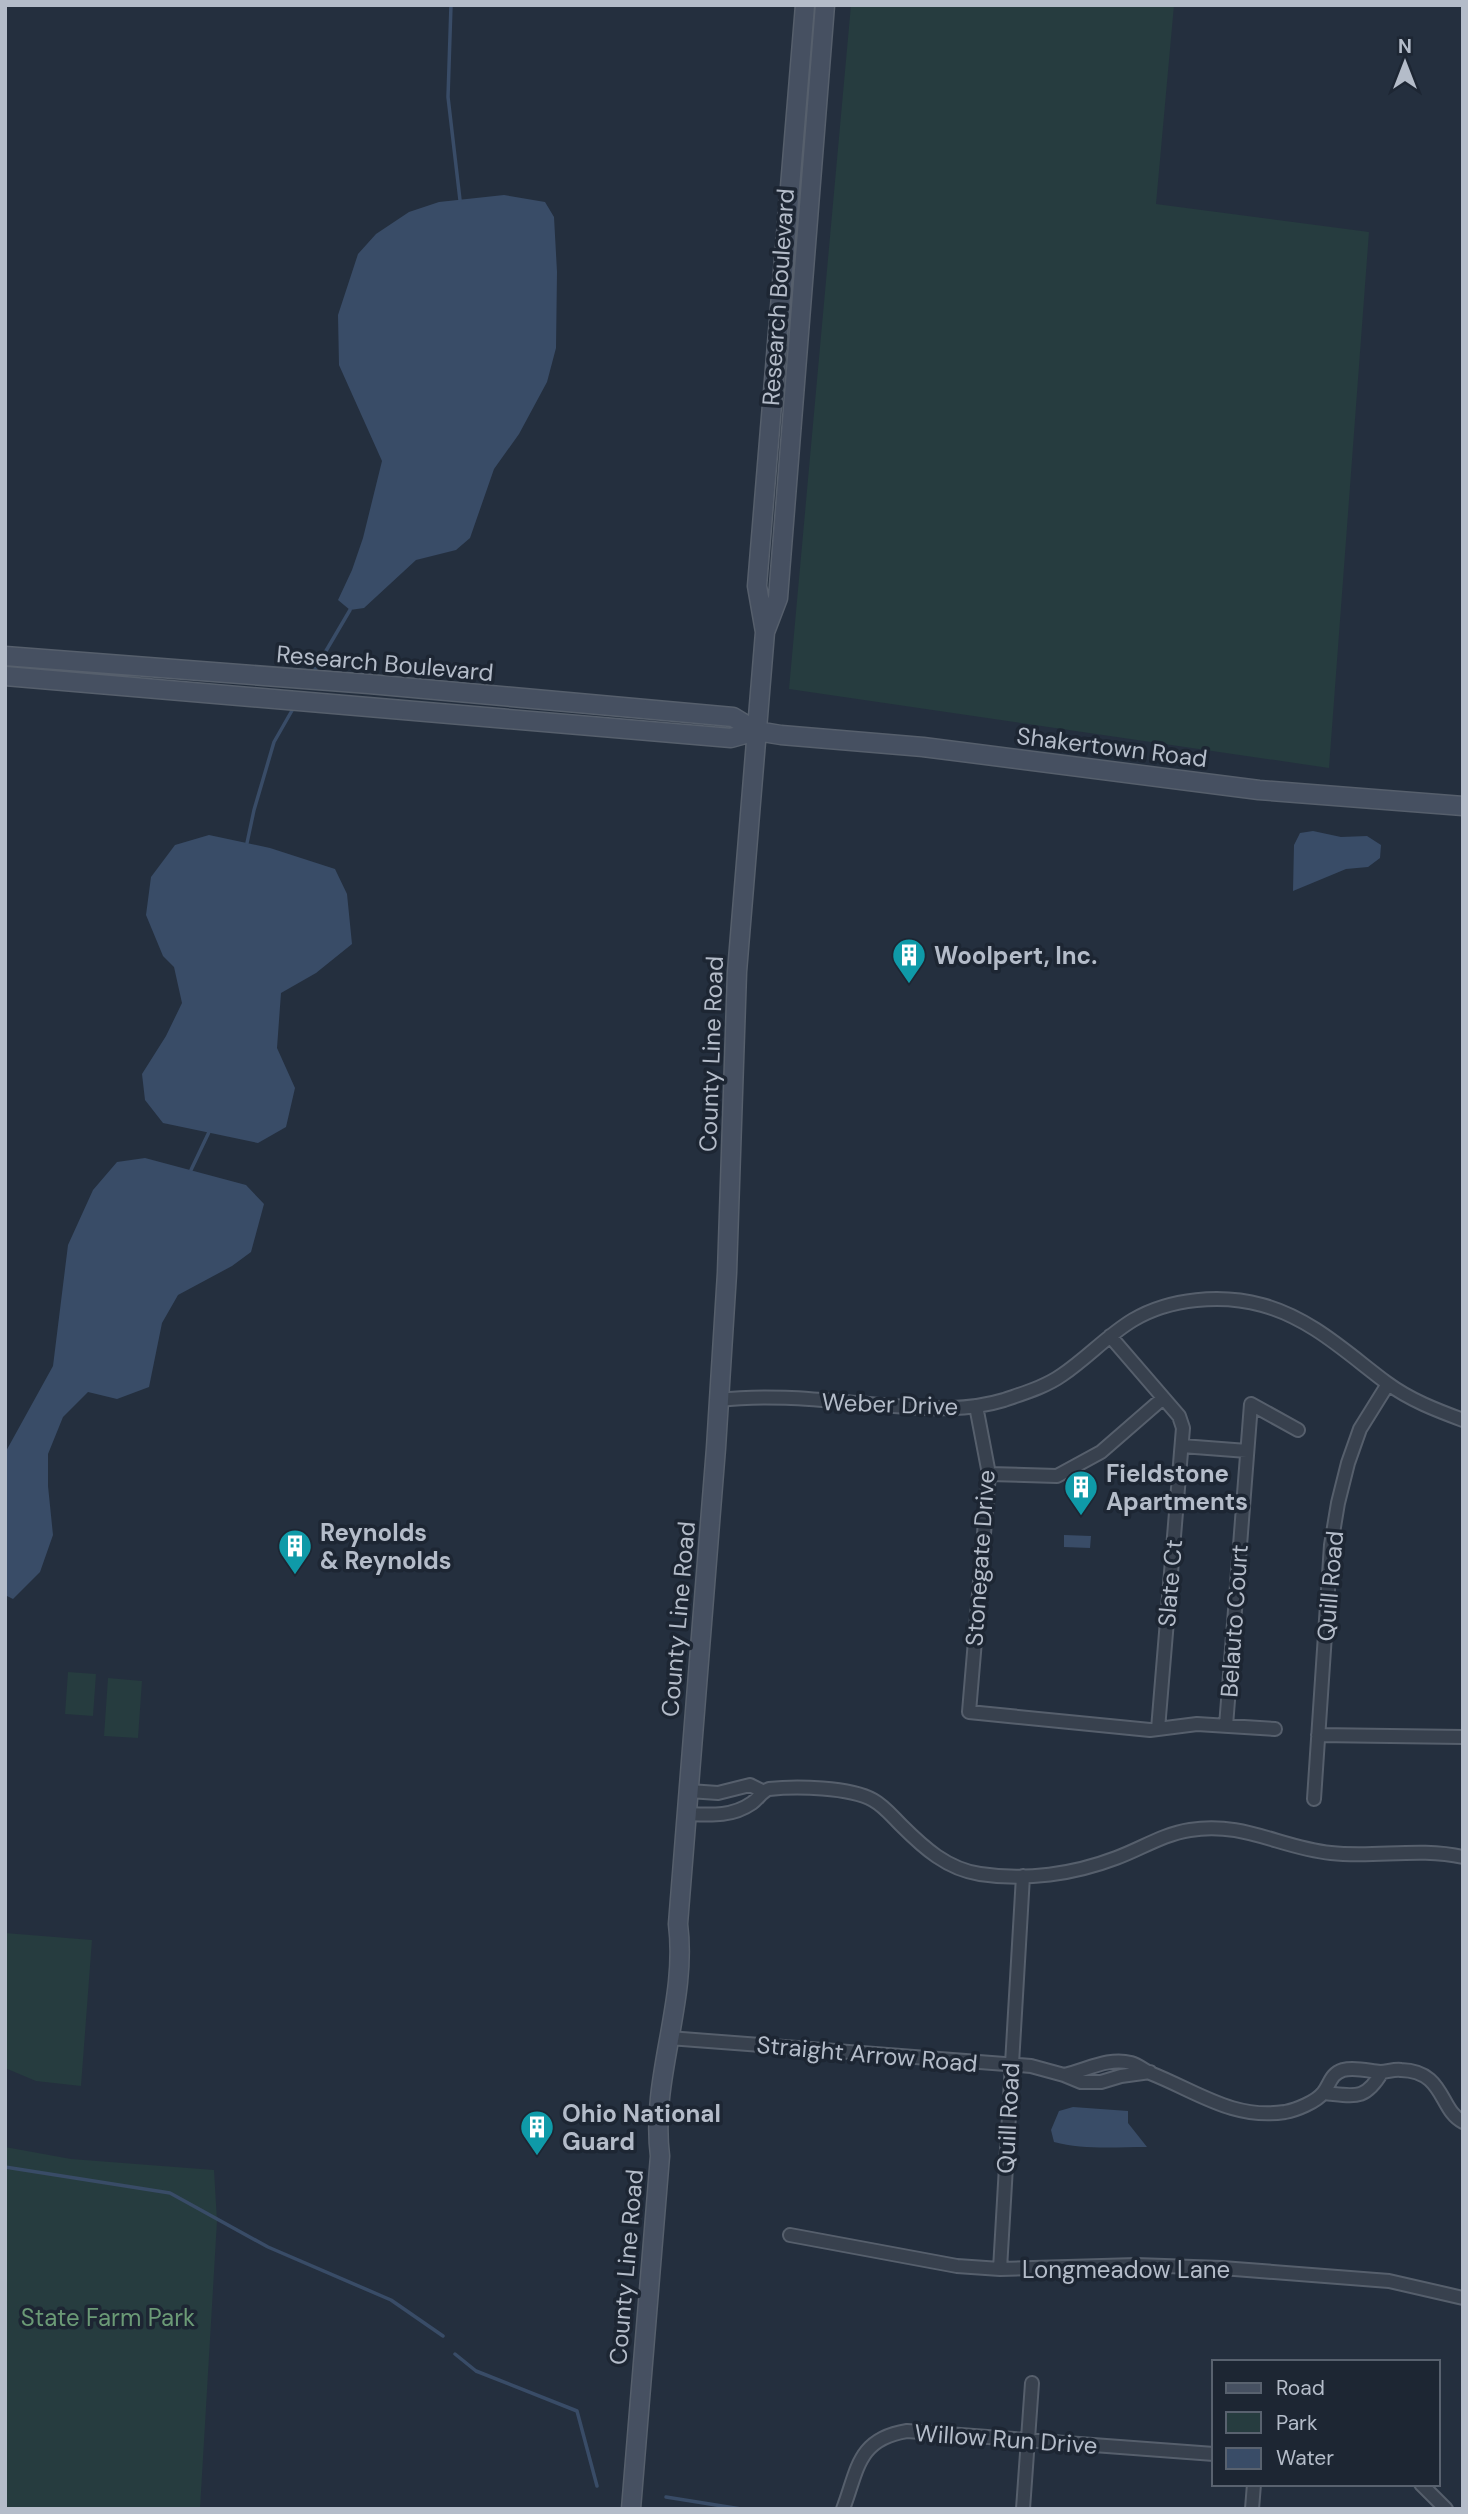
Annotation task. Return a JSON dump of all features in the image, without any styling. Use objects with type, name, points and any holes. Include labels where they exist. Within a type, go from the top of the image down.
[{"type":"main road","name":"Research Boulevard","points":[[756,731],[765,632],[757,586],[805,5]]},
{"type":"main road","name":"Research Boulevard","points":[[765,632],[778,598],[825,5]]},
{"type":"main road","points":[[779,337],[799,339]]},
{"type":"main road","name":"Research Boulevard","points":[[5,656],[369,684],[733,717],[756,731]]},
{"type":"main road","name":"Research Boulevard","points":[[5,676],[731,738],[756,731]]},
{"type":"main road","name":"Shakertown Road","points":[[756,731],[923,747],[1259,790],[1463,806]]},
{"type":"main road","name":"County Line Road","points":[[631,2509],[660,2156],[659,2127],[664,2060],[675,2003],[680,1941],[678,1924],[719,1400],[727,1262],[737,972],[756,731]]},
{"type":"street","name":"Weber Drive","points":[[719,1400],[750,1397],[929,1409],[976,1406],[1000,1401],[1033,1390],[1061,1376],[1135,1319],[1167,1307],[1203,1299],[1262,1305],[1293,1316],[1364,1364],[1388,1384],[1427,1407],[1463,1420]]},
{"type":"street","name":"Slate Ct","points":[[1110,1336],[1179,1416],[1183,1428],[1158,1729]]},
{"type":"street","name":"Quill Road","points":[[1314,1799],[1331,1545],[1338,1503],[1360,1429],[1388,1384]]},
{"type":"street","points":[[989,1474],[1057,1476],[1101,1452],[1162,1399]]},
{"type":"street","name":"Belauto Court","points":[[1226,1726],[1251,1404],[1298,1430]]},
{"type":"street","name":"Stonegate Drive","points":[[976,1406],[989,1474],[969,1712],[1158,1729]]},
{"type":"street","points":[[1182,1446],[1247,1451]]},
{"type":"street","points":[[1158,1729],[1197,1724],[1275,1730]]},
{"type":"street","points":[[1318,1735],[1463,1737]]},
{"type":"street","points":[[689,1791],[718,1793],[750,1785],[762,1791],[779,1788],[846,1790],[862,1795],[884,1808],[914,1838],[945,1863],[982,1875],[1023,1876],[1081,1869],[1118,1857],[1173,1833],[1193,1829],[1244,1830],[1305,1849],[1330,1853],[1371,1855],[1436,1852],[1463,1857]]},
{"type":"street","points":[[687,1814],[722,1815],[740,1810],[755,1801],[762,1791]]},
{"type":"street","name":"Quill Road","points":[[1000,2269],[1023,1876]]},
{"type":"street","name":"Straight Arrow Road","points":[[669,2038],[1031,2066],[1081,2082],[1101,2082],[1150,2072]]},
{"type":"street","points":[[1064,2075],[1084,2071],[1106,2061],[1131,2063],[1167,2078],[1210,2102],[1233,2110],[1287,2112],[1324,2093],[1329,2080],[1343,2070],[1402,2070],[1431,2080],[1456,2118],[1463,2122]]},
{"type":"street","points":[[1324,2093],[1359,2095],[1372,2089],[1382,2072]]},
{"type":"street","name":"Longmeadow Lane","points":[[790,2235],[931,2263],[1000,2269],[1136,2265],[1222,2268],[1389,2281],[1463,2298]]},
{"type":"street","points":[[1023,2509],[1032,2383]]},
{"type":"street","name":"Willow Run Drive","points":[[843,2509],[853,2474],[863,2456],[877,2442],[892,2434],[915,2431],[1212,2454]]},
{"type":"street","points":[[1252,2509],[1254,2486]]},
{"type":"street","points":[[1423,2486],[1446,2509]]},
{"type":"green space","points":[[851,5],[1174,5],[1156,204],[1369,232],[1329,768],[789,689]]},
{"type":"green space","points":[[68,1672],[96,1674],[93,1716],[65,1714]]},
{"type":"green space","points":[[108,1678],[142,1681],[138,1738],[104,1736]]},
{"type":"green space","points":[[5,1933],[92,1940],[81,2086],[36,2081],[5,2068]]},
{"type":"green space","name":"State Farm Park","points":[[5,2147],[71,2159],[214,2170],[217,2221],[200,2509],[5,2509]]},
{"type":"water","points":[[504,195],[545,202],[554,217],[557,272],[556,348],[547,382],[519,434],[494,469],[470,538],[456,550],[416,560],[364,608],[350,610],[338,600],[363,538],[382,461],[339,365],[338,315],[358,254],[376,234],[409,212],[439,202]]},
{"type":"water","points":[[1313,831],[1341,837],[1367,836],[1381,845],[1380,858],[1368,867],[1346,869],[1293,891],[1294,845],[1300,833]]},
{"type":"water","points":[[209,835],[270,848],[335,869],[347,894],[352,944],[316,973],[281,993],[277,1048],[295,1088],[286,1127],[258,1143],[163,1123],[145,1100],[142,1074],[166,1036],[182,1003],[174,967],[163,956],[146,915],[151,877],[175,845]]},
{"type":"water","points":[[145,1158],[246,1185],[264,1204],[251,1252],[232,1266],[178,1295],[162,1323],[149,1387],[117,1399],[88,1392],[63,1417],[48,1454],[53,1535],[40,1572],[13,1599],[5,1595],[5,1453],[53,1366],[68,1245],[93,1190],[117,1162]]},
{"type":"water","points":[[1064,1535],[1091,1536],[1090,1548],[1064,1547]]},
{"type":"water","points":[[1073,2107],[1128,2111],[1128,2123],[1147,2147],[1088,2147],[1054,2142],[1051,2130],[1059,2111]]},
{"type":"waterway","points":[[451,5],[448,97],[460,200]]},
{"type":"waterway","points":[[313,673],[350,610]]},
{"type":"waterway","points":[[247,843],[274,742],[294,707]]},
{"type":"waterway","points":[[191,1170],[209,1132]]},
{"type":"waterway","points":[[5,2167],[170,2193],[268,2247],[391,2300],[443,2336]]},
{"type":"waterway","points":[[455,2354],[476,2371],[577,2411],[597,2486]]},
{"type":"waterway","points":[[666,2497],[741,2509]]},
{"type":"place","name":"Woolpert, Inc.","points":[[909,985]]},
{"type":"place","name":"Fieldstone Apartments","points":[[1081,1517]]},
{"type":"place","name":"Reynolds & Reynolds","points":[[295,1576]]},
{"type":"place","name":"Ohio National Guard","points":[[537,2157]]}]
